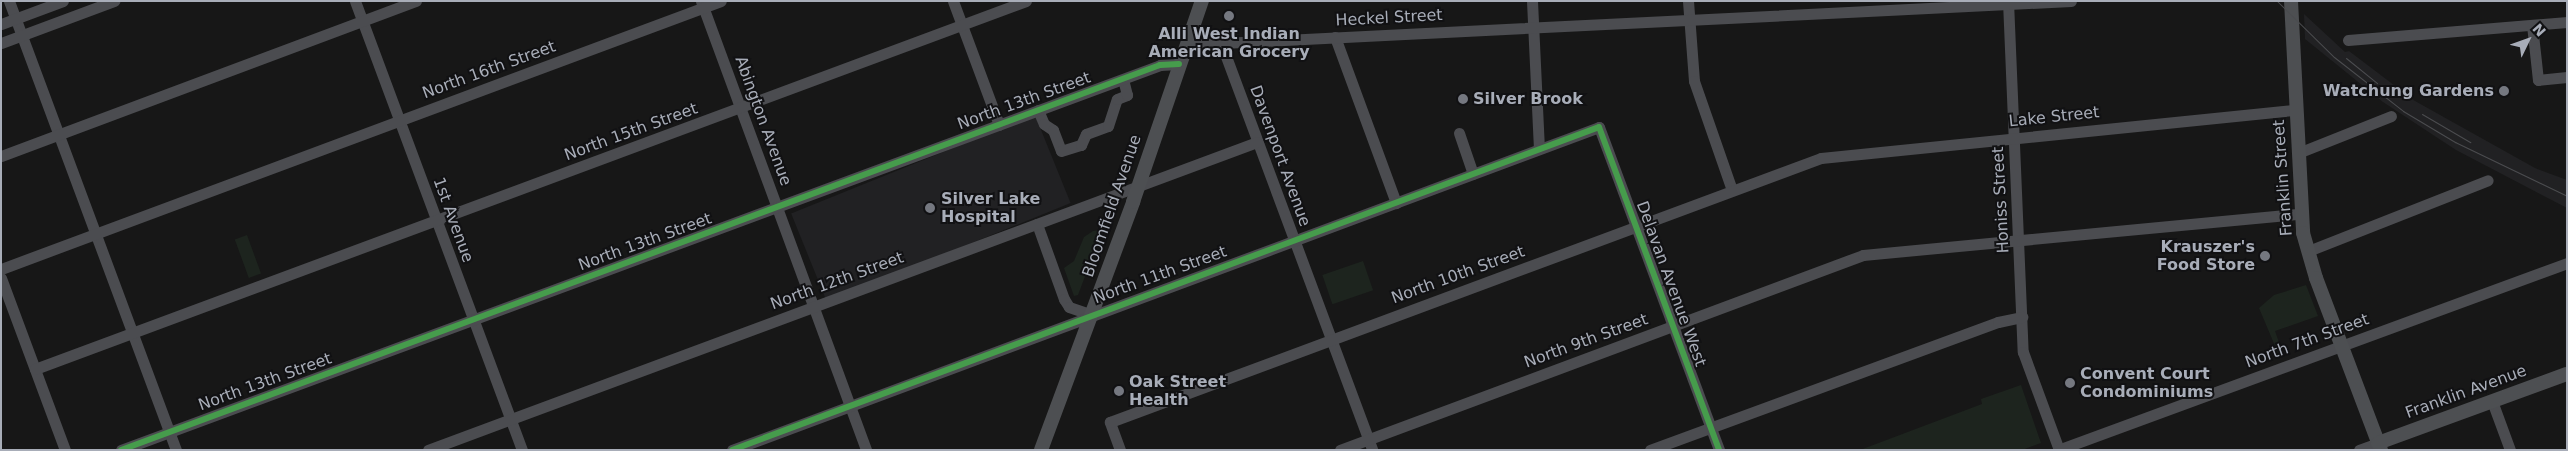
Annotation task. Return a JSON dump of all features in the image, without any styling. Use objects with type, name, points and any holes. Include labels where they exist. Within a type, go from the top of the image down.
[{"type":"main road","name":"Bloomfield Avenue","points":[[1038,448],[1092,315],[1202,1]]},
{"type":"main road","name":"Franklin Street","points":[[2291,1],[2300,214],[2308,251],[2379,447]]},
{"type":"main road","name":"Franklin Avenue","points":[[2379,447],[2492,401],[2567,374]]},
{"type":"street","points":[[9,1],[176,450]]},
{"type":"street","points":[[1,24],[63,1]]},
{"type":"street","points":[[1,43],[114,1]]},
{"type":"street","name":"1st Avenue","points":[[355,1],[522,450]]},
{"type":"street","points":[[1,156],[416,1]]},
{"type":"street","name":"North 16th Street","points":[[1,269],[702,4],[721,1]]},
{"type":"street","points":[[953,1],[999,125]]},
{"type":"street","name":"North 15th Street","points":[[35,369],[1026,1]]},
{"type":"street","points":[[1532,1],[1539,149]]},
{"type":"street","points":[[1688,1],[1694,81],[1732,190]]},
{"type":"street","name":"Heckel Street","points":[[1188,40],[1203,44],[2071,1]]},
{"type":"street","name":"Honiss Street","points":[[2008,3],[2024,352],[2059,450]]},
{"type":"street","name":"Abington Avenue","points":[[702,4],[866,450]]},
{"type":"street","points":[[2348,40],[2567,22]]},
{"type":"street","points":[[2532,25],[2538,80],[2567,77]]},
{"type":"street","points":[[1335,37],[1396,203]]},
{"type":"street","name":"Davenport Avenue","points":[[1221,43],[1370,444]]},
{"type":"street","name":"North 13th Street","points":[[121,450],[1160,65],[1179,64]]},
{"type":"street","points":[[1038,110],[1044,124],[1053,130],[1061,151],[1081,145],[1086,134],[1108,126],[1117,99],[1128,95],[1123,79]]},
{"type":"street","name":"Lake Street","points":[[1816,159],[2014,137],[2296,110]]},
{"type":"street","points":[[2298,153],[2391,116]]},
{"type":"street","name":"North 11th Street","points":[[732,450],[1598,127]]},
{"type":"street","name":"Delavan Avenue West","points":[[1598,127],[1719,450]]},
{"type":"street","points":[[1459,133],[1473,174]]},
{"type":"street","name":"North 12th Street","points":[[428,450],[1258,142]]},
{"type":"street","name":"North 10th Street","points":[[1120,450],[1110,422],[1816,159]]},
{"type":"street","points":[[2308,251],[2488,180]]},
{"type":"street","name":"North 9th Street","points":[[1340,450],[1370,444],[1672,326],[1863,255],[2300,214]]},
{"type":"street","points":[[1037,224],[1064,299],[1069,306],[1092,315]]},
{"type":"street","name":"North 7th Street","points":[[2059,450],[2567,263]]},
{"type":"street","points":[[1,278],[65,450]]},
{"type":"street","points":[[1650,450],[1998,322],[2022,317]]},
{"type":"street","points":[[2492,401],[2510,450]]},
{"type":"street","points":[[2360,450],[2379,447]]},
{"type":"shaded area","points":[[2304,14],[2345,52],[2349,51],[2415,101],[2535,168],[2567,180],[2567,208],[2456,150],[2383,102],[2305,39]]},
{"type":"shaded area","name":"Silver Lake Hospital","points":[[1035,115],[1071,203],[827,302],[791,214]]},
{"type":"shaded area","points":[[1102,230],[1092,257],[1087,261],[1090,263],[1078,295],[1074,296],[1064,268],[1074,261],[1084,237],[1093,231]]},
{"type":"shaded area","points":[[247,235],[261,274],[249,278],[235,239]]},
{"type":"shaded area","points":[[1363,261],[1373,290],[1332,304],[1322,275]]},
{"type":"shaded area","points":[[2306,285],[2318,316],[2275,331],[2282,351],[2278,353],[2259,308],[2274,295]]},
{"type":"shaded area","points":[[2021,385],[2041,443],[2022,450],[1860,450],[1982,404],[1981,399]]},
{"type":"tram line","points":[[2277,1],[2334,57],[2403,111],[2455,142],[2567,196]]},
{"type":"tram line","points":[[2346,58],[2377,83]]},
{"type":"tram line","points":[[2422,114],[2470,142]]},
{"type":"cycle path","points":[[121,450],[1160,65],[1179,64]]},
{"type":"cycle path","points":[[732,450],[1599,127],[1719,450]]},
{"type":"place","name":"Alli West Indian American Grocery","points":[[1229,16]]},
{"type":"place","name":"Watchung Gardens","points":[[2504,91]]},
{"type":"place","name":"Silver Brook","points":[[1463,99]]},
{"type":"place","name":"Silver Lake Hospital","points":[[930,208]]},
{"type":"place","name":"Krauszer's Food Store","points":[[2265,256]]},
{"type":"place","name":"Convent Court Condominiums","points":[[2070,383]]},
{"type":"place","name":"Oak Street Health","points":[[1119,391]]}]
